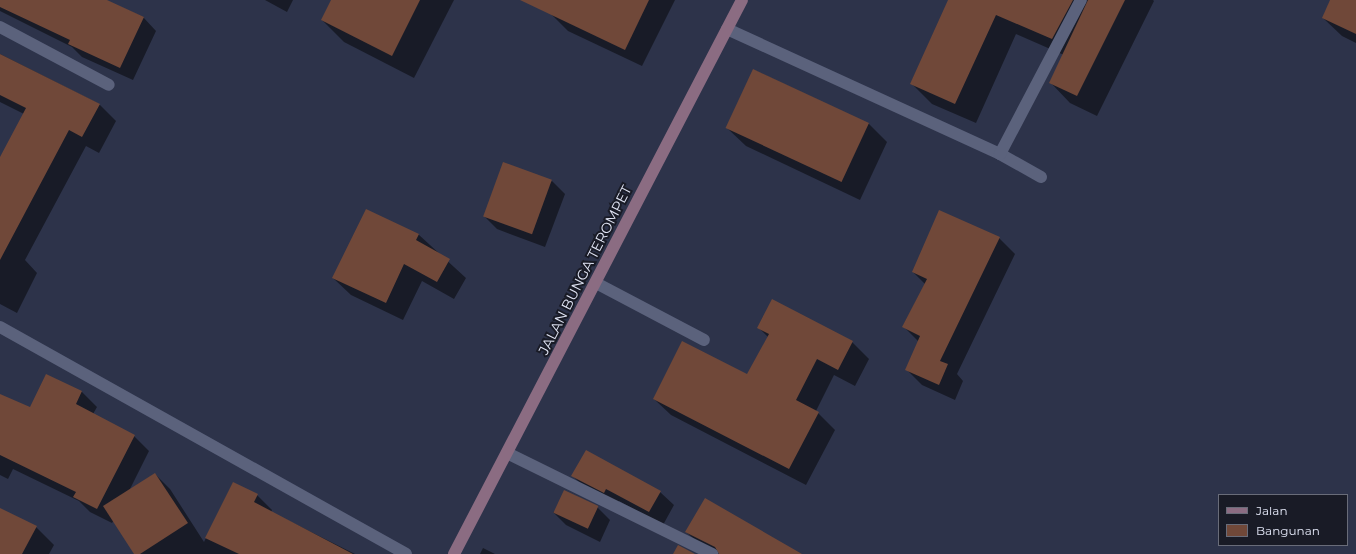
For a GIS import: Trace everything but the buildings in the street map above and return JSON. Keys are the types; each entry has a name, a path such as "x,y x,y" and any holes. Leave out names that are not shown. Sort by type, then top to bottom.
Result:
{"street":[{"name":"JALAN BUNGA TEROMPET","path":"454,554 742,0"},
{"path":"1000,154 1081,0"},
{"path":"0,27 109,85"},
{"path":"727,29 1000,154 1041,176"},
{"path":"596,283 704,340"},
{"path":"0,327 406,554"},
{"path":"507,453 712,554"}]}
